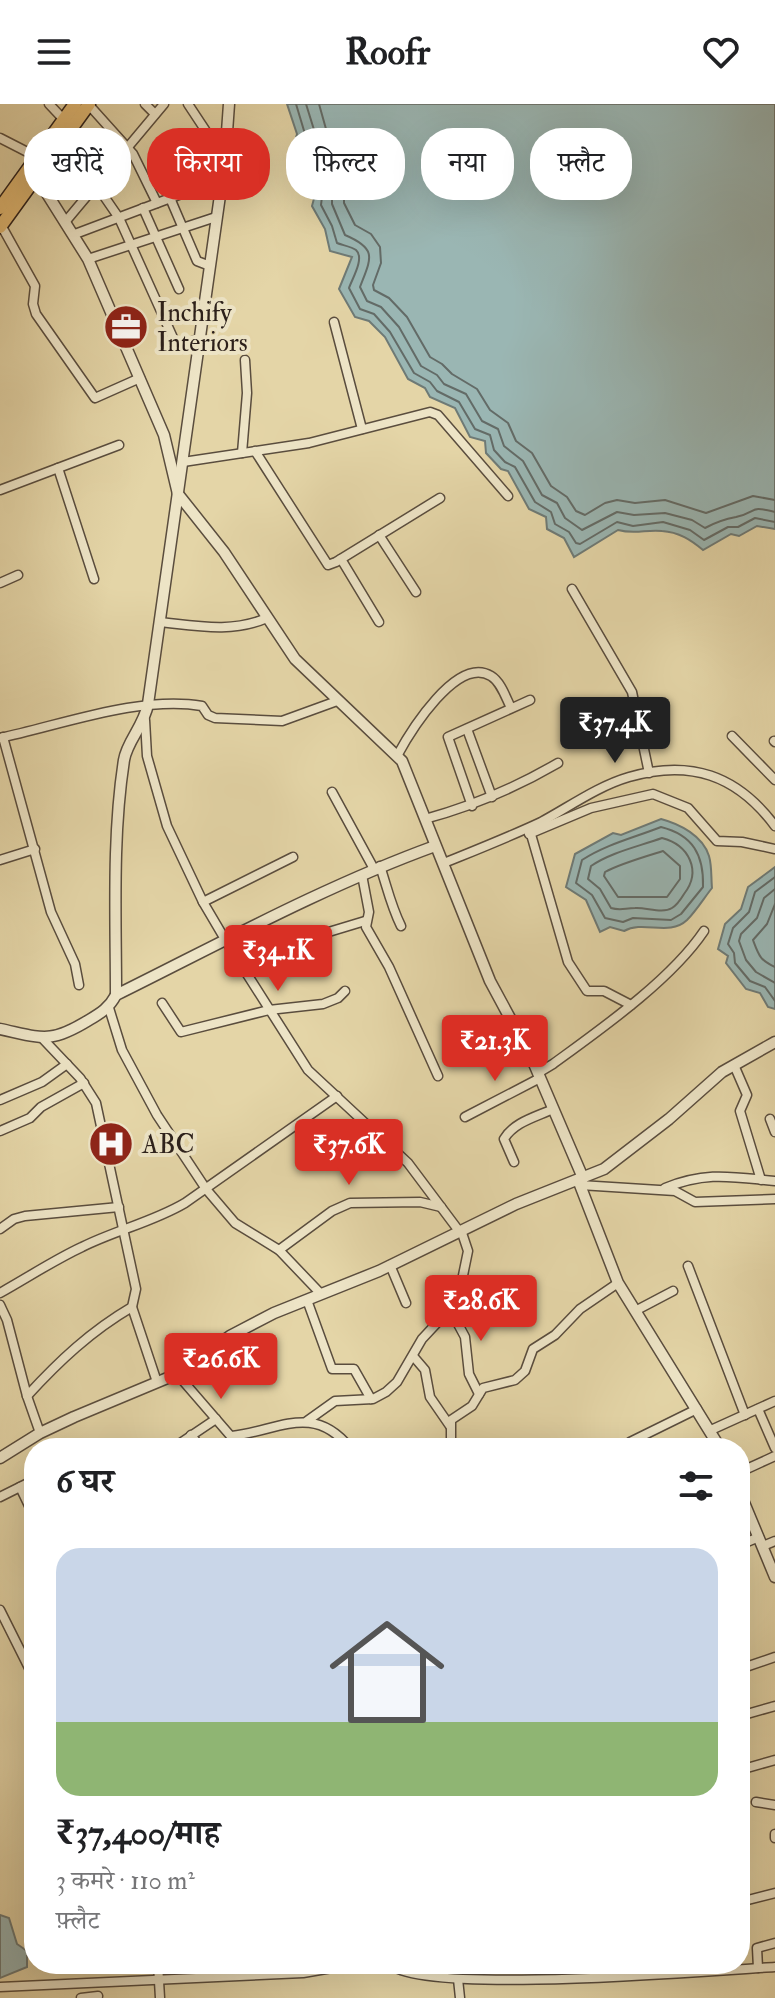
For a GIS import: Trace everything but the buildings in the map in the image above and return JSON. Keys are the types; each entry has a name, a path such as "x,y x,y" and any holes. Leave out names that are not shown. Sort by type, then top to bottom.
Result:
{"main road":[{"path":"65,128 75,104"},
{"path":"66,128 89,104"},
{"path":"0,208 24,182"},
{"path":"0,225 24,188"}],"street":[{"path":"49,104 64,128"},
{"path":"89,104 111,128"},
{"path":"145,104 155,114"},
{"path":"131,143 164,104"},
{"path":"188,104 204,128"},
{"path":"227,128 229,104"},
{"path":"0,138 24,156"},
{"path":"131,152 157,203"},
{"path":"55,200 88,259 164,435 178,494 224,552 295,659 402,761 490,981 553,1109 618,1283 715,1438"},
{"path":"66,221 83,200"},
{"path":"108,200 119,218 174,340 182,344 200,339"},
{"path":"75,234 165,200"},
{"path":"171,200 197,261 210,266"},
{"path":"177,1374 232,1436 307,1421 338,1400 371,1399 397,1382 422,1339 450,1309 460,1290 468,1244 408,1163 308,1070 203,902 167,826 147,756 145,720 218,200"},
{"path":"143,208 179,289"},
{"path":"88,259 216,217"},
{"path":"0,225 35,286 33,304 36,314 95,398 140,378"},
{"path":"334,322 362,429"},
{"path":"242,453 247,393 245,360"},
{"path":"183,462 309,443 435,412 508,496"},
{"path":"0,490 119,445"},
{"path":"255,451 328,565 440,498"},
{"path":"58,468 94,579"},
{"path":"379,535 416,592"},
{"path":"341,559 379,622"},
{"path":"0,583 18,575"},
{"path":"572,589 632,692 649,773"},
{"path":"160,622 225,629 267,618"},
{"path":"397,756 424,712 467,675 477,671 489,674 497,681 511,708"},
{"path":"472,806 447,739 530,700"},
{"path":"79,985 75,964 51,912 2,737 148,704 188,703 202,706 208,715 215,718 282,721 337,701"},
{"path":"0,1029 42,1038 66,1034 109,1008 116,995 118,825 124,756 145,720"},
{"path":"467,729 492,797"},
{"path":"732,736 775,780"},
{"path":"425,819 472,806 558,763"},
{"path":"530,830 628,777 703,771 724,779 749,798 775,826"},
{"path":"332,792 377,868 401,926"},
{"path":"444,863 591,808 653,794 688,808 717,841 742,842 775,849"},
{"path":"530,830 551,911 575,974 587,991 604,991 631,1005"},
{"path":"116,995 304,901 435,846"},
{"path":"0,860 35,849"},
{"path":"203,902 293,857"},
{"path":"362,875 369,912 365,921 438,1076"},
{"path":"280,954 322,934 365,921"},
{"path":"465,1117 539,1076 631,1005 694,946 704,931"},
{"path":"162,1003 181,1032 269,1010 323,1004 338,998 345,991"},
{"path":"109,1008 122,1050 157,1115 206,1189 235,1223 279,1250 321,1294"},
{"path":"42,1038 84,1083 96,1103 136,1289 132,1307 157,1382"},
{"path":"582,1182 623,1156 734,1065 775,1042"},
{"path":"0,1100 42,1082 67,1064"},
{"path":"734,1065 747,1095 740,1111 761,1180"},
{"path":"0,1131 30,1118 41,1107 84,1083"},
{"path":"0,1293 80,1248 123,1229 164,1216 337,1096"},
{"path":"514,1162 504,1139 508,1132 514,1126 553,1109"},
{"path":"770,1119 775,1132"},
{"path":"660,1189 687,1179 712,1176 741,1175 775,1181"},
{"path":"32,1438 177,1374 251,1324 390,1265 555,1187 582,1182 660,1189 675,1191 695,1202 775,1199"},
{"path":"279,1250 332,1211 350,1203 420,1202 441,1207"},
{"path":"0,1229 14,1219 25,1216 119,1207"},
{"path":"390,1265 406,1303"},
{"path":"688,1266 745,1415"},
{"path":"451,1438 451,1420 472,1406 483,1388 515,1380 525,1371 533,1349 555,1335 580,1309 618,1283"},
{"path":"635,1311 673,1291"},
{"path":"307,1300 332,1369 354,1369 371,1399"},
{"path":"0,1305 10,1328 40,1433"},
{"path":"27,1396 56,1364 86,1338 132,1307"},
{"path":"450,1309 465,1337 469,1374 479,1394"},
{"path":"413,1356 425,1370 430,1397 450,1426"},
{"path":"711,1430 775,1401"},
{"path":"638,1438 697,1409"},
{"path":"758,1409 775,1448"},
{"path":"187,1438 216,1419"},
{"path":"307,1421 341,1438"},
{"path":"0,1458 24,1443"},
{"path":"750,1467 775,1456"},
{"path":"0,1497 24,1485"},
{"path":"20,1487 24,1495"},
{"path":"750,1516 775,1577"},
{"path":"750,1544 775,1541"},
{"path":"0,1610 24,1658"},
{"path":"750,1666 775,1657"},
{"path":"750,1713 775,1706"},
{"path":"750,1767 775,1760"},
{"path":"756,1802 775,1805"},
{"path":"750,1899 775,1893"},
{"path":"758,1968 757,1948 775,1943"},
{"path":"750,1968 775,1967"},
{"path":"160,1974 160,1998"},
{"path":"0,1987 285,1974"},
{"path":"426,1974 458,1979 566,1980 622,1974"},
{"path":"458,1979 460,1998"},
{"path":"81,1998 98,1996"}],"water":[{"path":"287,104 775,104 775,529 757,526 739,536 731,534 703,550 674,533 618,530 574,557 564,538 547,529 546,517 529,509 508,471 501,469 486,453 485,441 470,437 455,408 430,397 425,388 408,379 385,337 369,321 355,317 339,289 352,257 330,251 325,229 312,206 314,200 405,200 405,128 295,128"},
{"path":"661,819 676,824 702,842 710,860 712,888 680,925 624,931 610,927 600,932 586,900 566,887 575,854 613,833 621,835"},
{"path":"775,867 775,1009 768,1007 760,993 746,989 726,963 728,956 718,949 725,924 741,909 748,887"},
{"path":"0,1915 9,1918 17,1944 24,1949 24,1968 0,1978"}],"place":[{"name":"Inchify Interiors","path":"126,327"},
{"name":"ABC","path":"111,1144"}]}
